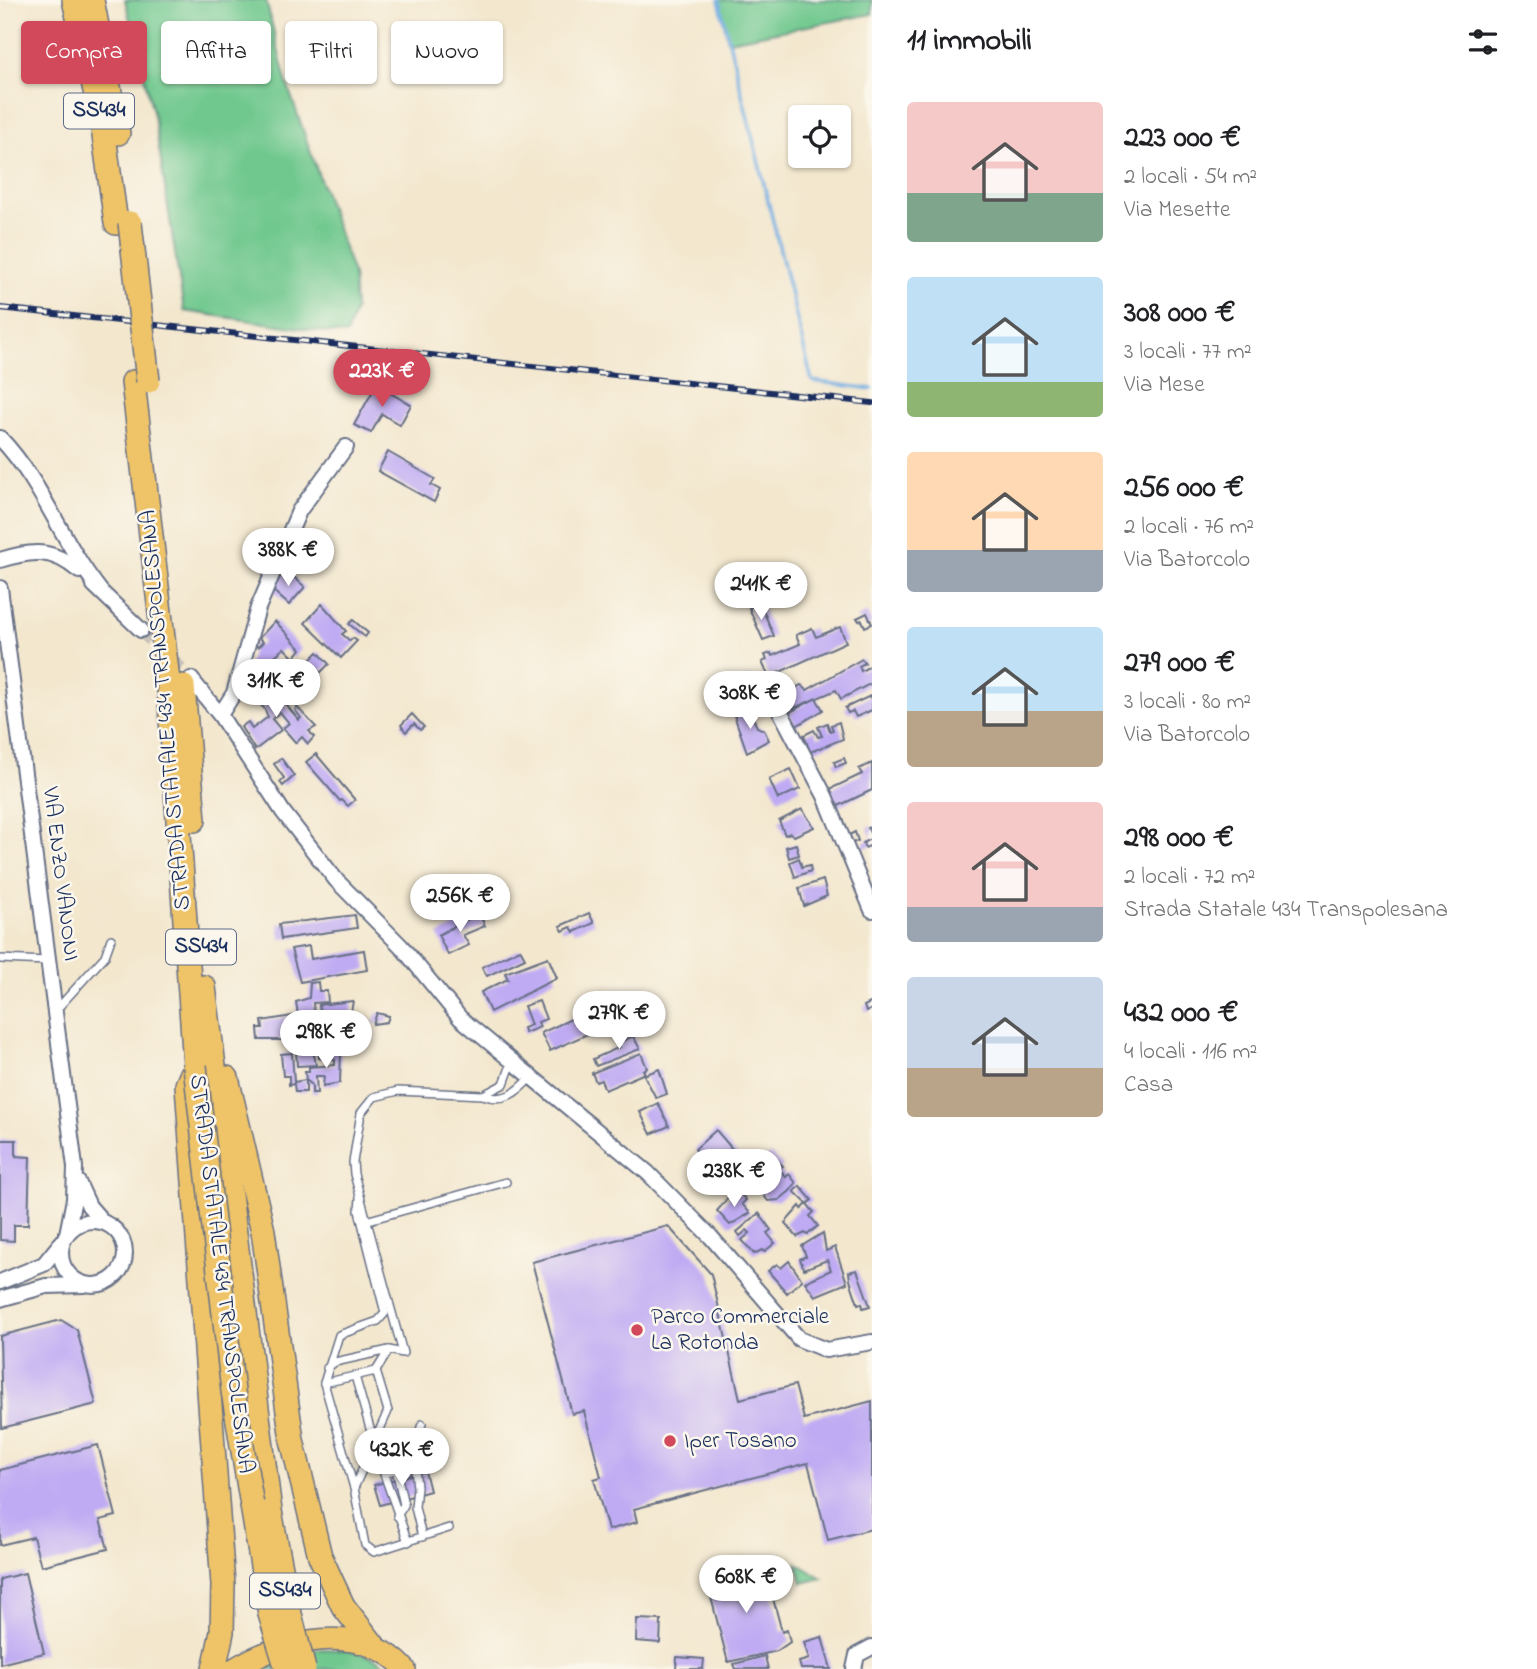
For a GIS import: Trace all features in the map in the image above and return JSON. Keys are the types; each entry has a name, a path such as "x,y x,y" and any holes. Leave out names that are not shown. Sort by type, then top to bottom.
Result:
{"highway":[{"name":"STRADA STATALE 434 TRANSPOLESANA","path":"74,0 123,223"},
{"name":"STRADA STATALE 434 TRANSPOLESANA","path":"92,0 116,113 123,223 169,689 195,1066 233,1391 270,1614 287,1669"},
{"name":"STRADA STATALE 434 TRANSPOLESANA","path":"140,382 188,731 203,972 270,1511 290,1614 304,1669"},
{"path":"203,972 263,1231 292,1440 317,1543 343,1606 375,1647"},
{"path":"195,1066 187,1085 223,1585 222,1632 214,1669"}],"main road":[{"path":"234,1669 264,1653 314,1640 347,1641 375,1647 405,1669"}],"street":[{"path":"0,438 26,467 74,555 99,589"},
{"path":"220,715 234,693 258,608 299,511 346,447"},
{"path":"0,560 31,551 52,554 77,569 141,629"},
{"name":"VIA ENZO VANONI","path":"0,588 75,1167 74,1199 60,1252 65,1270 79,1282 88,1285"},
{"path":"191,679 220,715 283,812 336,880 401,946 460,1017 648,1173 711,1237 799,1339 813,1347 833,1350 872,1342"},
{"path":"769,690 825,796 872,910"},
{"name":"VIA ENZO VANONI","path":"0,1299 46,1286 108,1282 117,1275 125,1255 120,1235 103,1222 89,1206 75,1167"},
{"path":"0,1282 44,1264 64,1238 82,1222 103,1222"},
{"path":"854,1669 857,1655 872,1647"}],"lane":[{"path":"55,1012 105,956 111,939"},
{"path":"0,959 48,961"},
{"path":"483,1095 504,1084 512,1062"},
{"path":"327,1368 335,1362 389,1350 403,1353 353,1162 361,1113 374,1097 398,1091 504,1098 514,1093 531,1077"},
{"path":"369,1220 506,1182"},
{"path":"361,1194 359,1211 385,1314 378,1321 339,1335 324,1383 354,1488 365,1545 374,1552 449,1528"},
{"path":"324,1383 376,1371 389,1350"},
{"path":"354,1488 373,1439 388,1410 376,1371"},
{"path":"355,1376 373,1439"},
{"path":"422,1424 413,1451 417,1487 416,1511 422,1537"},
{"path":"408,1542 384,1474 396,1469 413,1451"},
{"path":"396,1469 404,1505 397,1516"},
{"path":"404,1505 416,1511"}],"green space":[{"path":"125,0 266,0 285,77 285,84 353,274 355,310 346,335 184,311 154,116 146,84 147,21 130,21"},
{"path":"719,0 872,0 872,14 728,41"},
{"path":"797,1563 822,1578 802,1583"},
{"path":"317,1649 365,1655 391,1669 255,1669 267,1662"}],"building":[{"path":"376,385 411,405 400,425 382,414 371,433 354,425"},
{"path":"388,452 435,479 431,485 440,490 434,502 378,471"},
{"path":"286,570 305,587 289,605 270,588"},
{"path":"760,603 774,636 763,640 749,608"},
{"path":"322,604 346,631 342,634 350,641 353,638 357,641 341,658 305,623"},
{"path":"867,613 872,624 865,627 862,620 857,618"},
{"path":"353,620 368,633 365,637 349,624"},
{"path":"275,621 301,649 294,658 284,648 255,674 248,667 254,643 258,647 263,642 259,638"},
{"path":"840,627 846,642 769,677 762,662 767,660 765,655 771,653 772,656 800,644 796,635 812,628 816,637"},
{"path":"318,652 329,664 320,673 308,662"},
{"path":"862,659 865,663 859,666 861,671 872,665 872,683 841,699 836,690 787,711 780,697 801,685 807,690"},
{"path":"749,676 757,693 728,707 720,689"},
{"path":"250,683 259,692 268,684 299,720 301,718 295,710 297,707 316,727 309,731 314,737 308,744 302,737 296,743 283,728 289,723 280,712 272,719 281,730 255,750 241,727 248,722 252,729 268,717 264,708 243,690"},
{"path":"872,695 872,710 856,717 853,711 848,713 845,708"},
{"path":"816,698 823,710 796,726 789,713"},
{"path":"749,709 757,727 764,730 769,740 747,752 734,715"},
{"path":"412,714 424,727 420,730 414,724 406,732 401,725"},
{"path":"839,722 843,739 810,752 804,735 814,730 818,737 822,736 818,727 827,723 830,731 833,730 831,725"},
{"path":"316,754 355,800 348,806 340,801 306,762"},
{"path":"281,758 294,776 283,786 280,782 284,778 274,764"},
{"path":"844,758 846,763 836,767 834,762"},
{"path":"872,763 872,790 834,808 828,790 862,774 859,769"},
{"path":"791,769 800,789 778,799 769,779"},
{"path":"802,809 814,827 794,836 790,833 785,835 779,821"},
{"path":"855,832 858,841 850,844 847,836"},
{"path":"872,838 872,845 865,848 863,843"},
{"path":"796,844 799,855 789,858 786,847"},
{"path":"799,858 802,867 810,865 811,871 795,877 790,862"},
{"path":"823,880 827,896 804,906 799,888"},
{"path":"479,913 485,926 463,935 469,945 448,955 438,935"},
{"path":"589,913 594,923 574,932 571,927 563,931 560,926"},
{"path":"355,915 357,928 281,939 279,924"},
{"path":"309,946 311,959 364,950 367,970 300,982 291,949"},
{"path":"520,949 525,958 487,976 482,967"},
{"path":"548,957 557,978 490,1012 481,992 508,979 505,973"},
{"path":"318,982 319,991 327,991 328,1002 313,1003 314,1013 320,1013 319,1005 353,1001 348,1029 285,1037 286,1040 259,1040 258,1028 263,1028 262,1021 298,1015 296,1002 309,998 310,983"},
{"path":"612,1000 615,1008 620,1006 625,1017 550,1051 541,1033"},
{"path":"539,1001 546,1019 538,1022 540,1027 525,1033 523,1028 531,1025 524,1006"},
{"path":"872,1002 872,1009 866,1012 864,1006"},
{"path":"377,1013 389,1016 387,1022 373,1024"},
{"path":"633,1036 640,1049 596,1066 593,1059 620,1047 618,1043"},
{"path":"319,1048 341,1052 340,1083 323,1086 324,1076 316,1076 317,1093 312,1093 312,1085 306,1080 305,1072 309,1072 309,1067 335,1065 335,1060 319,1058"},
{"path":"313,1050 316,1065 297,1066 296,1051"},
{"path":"292,1053 294,1082 306,1080 306,1092 295,1092 294,1084 289,1085 289,1076 283,1076 281,1054"},
{"path":"641,1053 647,1068 643,1070 645,1073 605,1090 601,1080 596,1082 592,1073"},
{"path":"659,1069 667,1094 656,1098 644,1075"},
{"path":"658,1103 669,1126 651,1134 640,1112"},
{"path":"716,1130 739,1157 722,1172 711,1159 707,1163 695,1149"},
{"path":"0,1140 16,1140 16,1156 30,1157 28,1225 14,1225 14,1241 0,1240"},
{"path":"771,1154 783,1166 779,1169 786,1177 789,1174 796,1183 790,1191 779,1200 768,1201 752,1179 736,1192 731,1187"},
{"path":"800,1186 812,1200 807,1204 794,1191"},
{"path":"739,1192 746,1200 742,1204 750,1213 730,1225 717,1211 732,1193 735,1196"},
{"path":"807,1204 814,1212 810,1216 818,1226 807,1235 805,1233 797,1237 785,1223 800,1206 802,1209"},
{"path":"759,1213 771,1230 767,1233 775,1243 764,1252 762,1250 754,1254 742,1240 750,1233 747,1230 740,1236 737,1232"},
{"name":"Parco Commerciale La Rotonda","path":"668,1226 711,1274 740,1399 795,1385 804,1419 872,1401 872,1529 828,1540 808,1463 634,1509 637,1522 608,1530 594,1479 601,1477 584,1411 572,1414 532,1262"},
{"path":"823,1233 826,1251 835,1247 847,1283 815,1296 805,1282 831,1270 827,1260 804,1269 800,1259 806,1256 802,1246"},
{"path":"789,1261 802,1280 787,1293 768,1271 777,1264 781,1268"},
{"path":"857,1270 870,1306 863,1308 862,1303 858,1304 850,1280 849,1272"},
{"path":"61,1320 77,1330 96,1404 2,1428 0,1336"},
{"path":"98,1445 116,1516 100,1520 108,1549 41,1566 33,1537 0,1545 0,1470"},
{"path":"425,1471 430,1491 380,1505 374,1485"},
{"path":"753,1563 761,1593 771,1591 782,1632 787,1630 790,1642 777,1651 728,1662 708,1586 716,1584 714,1574"},
{"path":"25,1573 44,1653 0,1664 0,1579"},
{"path":"637,1619 661,1620 660,1643 636,1641"},
{"path":"822,1637 831,1669 801,1669 799,1662 809,1659 804,1642"},
{"path":"765,1656 768,1669 736,1669 734,1664"},
{"path":"677,1657 704,1659 703,1669 676,1669"}],"waterway":[{"path":"719,0 812,381 872,389"}],"tunnel":[{"path":"141,630 191,679"}],"railway":[{"path":"0,308 872,403"}],"place":[{"name":"Parco Commerciale La Rotonda","path":"637,1330"},
{"name":"Iper Tosano","path":"670,1441"}]}
